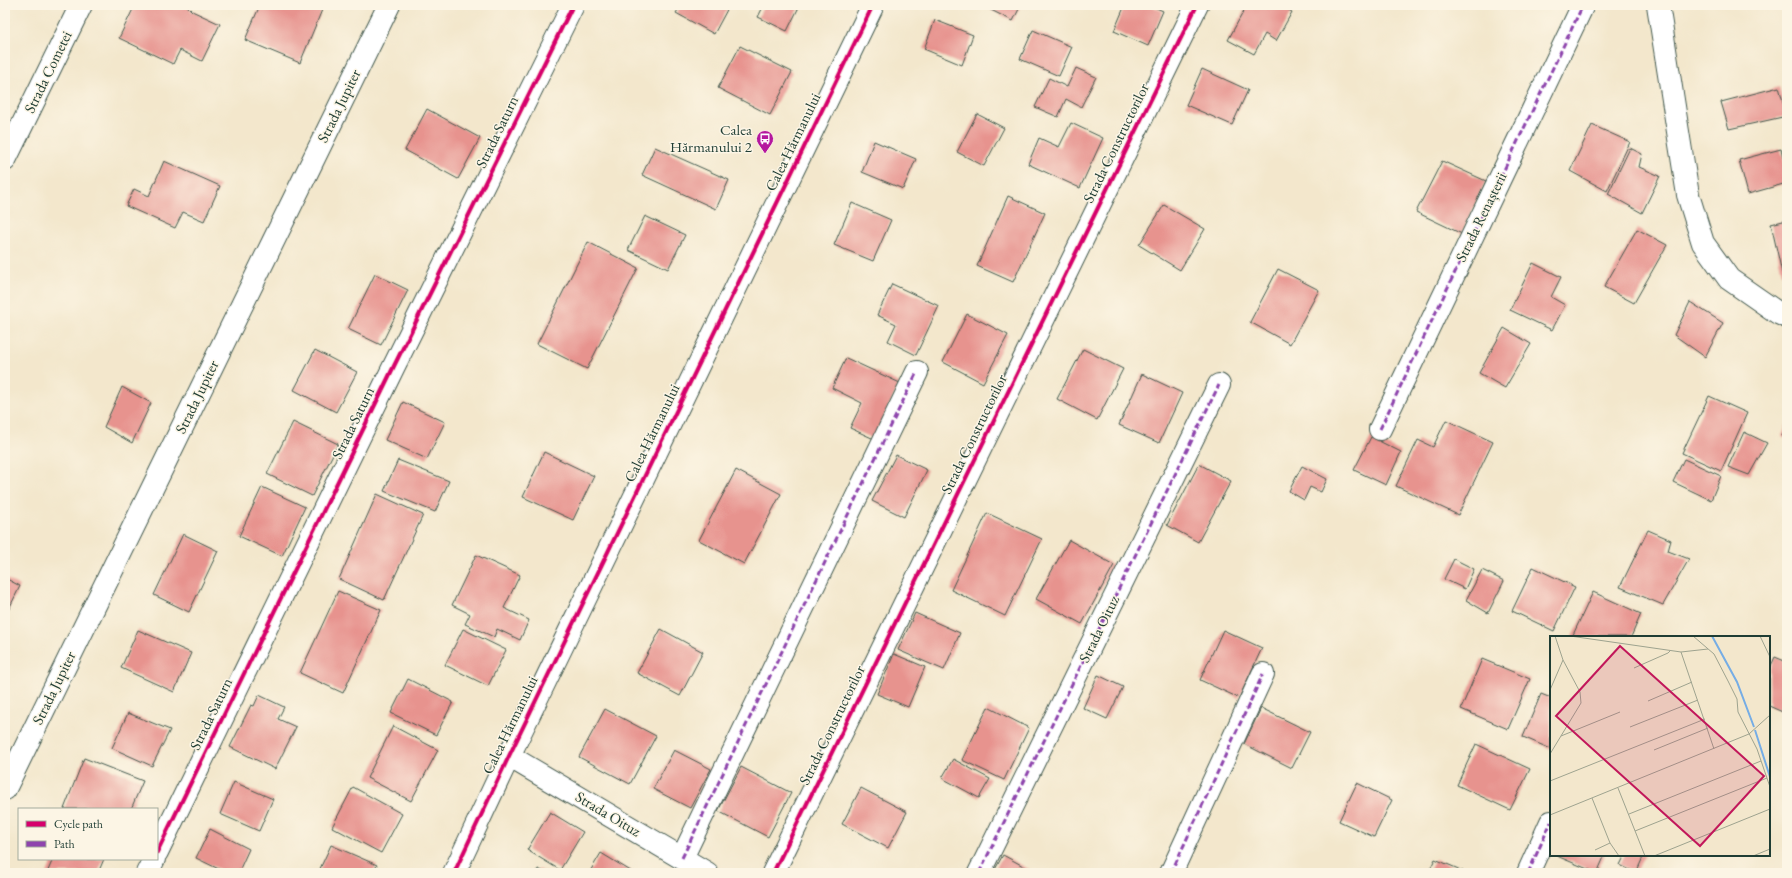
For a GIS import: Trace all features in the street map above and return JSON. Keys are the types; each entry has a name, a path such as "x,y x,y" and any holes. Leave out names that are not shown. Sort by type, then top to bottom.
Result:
{"street":[{"name":"Strada Cometei","path":"5,160 81,5"},
{"name":"Strada Jupiter","path":"5,789 389,5"},
{"name":"Strada Saturn","path":"158,850 573,5"},
{"name":"Calea Hărmanului","path":"454,873 509,756 873,5"},
{"name":"Strada Constructorilor","path":"773,873 1197,5"},
{"name":"Strada Renașterii","path":"1380,429 1583,5"},
{"path":"1658,5 1688,195 1703,243 1729,279 1778,313 1787,317"},
{"path":"682,858 917,372"},
{"name":"Strada Oituz","path":"979,873 1219,385"},
{"path":"1171,873 1263,674"},
{"name":"Strada Oituz","path":"509,756 707,873"},
{"path":"1528,873 1550,824"},
{"path":"147,873 154,860"}],"building":[{"path":"135,5 186,5 192,11 220,24 202,61 180,50 173,64 119,38"},
{"path":"260,5 324,5 300,63 245,40"},
{"path":"681,5 729,6 714,34 676,13"},
{"path":"764,5 800,5 787,31 758,17"},
{"path":"981,5 1021,5 1013,21"},
{"path":"1125,5 1150,5 1163,11 1148,46 1114,31"},
{"path":"1247,5 1280,5 1292,12 1276,41 1265,34 1254,54 1228,40"},
{"path":"935,20 973,35 962,65 924,49"},
{"path":"1033,30 1072,47 1059,76 1020,59"},
{"path":"740,46 792,72 770,115 718,88"},
{"path":"1076,68 1096,77 1081,107 1066,99 1058,117 1035,107 1049,78 1067,87"},
{"path":"1202,69 1248,90 1232,125 1186,105"},
{"path":"1779,87 1787,116 1729,129 1721,102"},
{"path":"427,109 480,138 458,179 405,150"},
{"path":"977,114 1004,128 984,166 957,152"},
{"path":"1071,123 1103,138 1080,188 1028,164 1039,138 1059,147"},
{"path":"1592,125 1630,142 1607,191 1570,171"},
{"path":"874,141 916,159 903,189 862,172"},
{"path":"655,147 729,180 716,209 642,175"},
{"path":"1630,148 1642,154 1639,167 1660,176 1642,213 1608,194"},
{"path":"1781,149 1787,173 1787,183 1748,194 1739,160"},
{"path":"164,161 220,186 204,221 183,212 175,228 126,206 134,189 149,196"},
{"path":"1442,161 1486,181 1462,234 1416,212"},
{"path":"1008,196 1045,213 1013,282 977,266"},
{"path":"852,203 891,220 873,261 834,245"},
{"path":"1164,205 1205,229 1180,270 1139,245"},
{"path":"645,216 685,235 668,269 628,250"},
{"path":"1787,220 1787,272 1782,273 1771,224"},
{"path":"1637,229 1667,245 1634,303 1604,287"},
{"path":"588,242 638,268 587,369 537,344"},
{"path":"1533,263 1561,277 1551,297 1565,305 1552,330 1510,310"},
{"path":"1278,269 1319,290 1290,344 1250,322"},
{"path":"375,274 408,290 381,345 348,329"},
{"path":"892,284 939,306 916,355 888,341 896,324 877,315"},
{"path":"1690,302 1723,323 1705,357 1674,335"},
{"path":"967,314 1008,335 983,383 943,362"},
{"path":"1504,328 1531,344 1505,388 1479,373"},
{"path":"1083,349 1123,369 1097,420 1057,399"},
{"path":"315,350 357,372 336,412 294,390"},
{"path":"846,358 900,383 874,439 850,428 862,403 832,388"},
{"path":"1142,374 1182,393 1159,443 1119,425"},
{"path":"122,387 151,403 132,443 104,427"},
{"path":"1709,396 1747,413 1721,471 1682,453"},
{"path":"403,402 445,422 427,459 385,440"},
{"path":"1446,420 1493,442 1458,515 1396,486 1418,440 1433,447"},
{"path":"293,422 338,444 312,496 267,474"},
{"path":"1787,424 1787,438 1782,436"},
{"path":"1744,432 1767,443 1749,475 1728,467"},
{"path":"1371,437 1401,452 1386,485 1354,470"},
{"path":"544,452 594,476 573,520 523,497"},
{"path":"896,455 927,470 904,517 872,501"},
{"path":"1684,459 1721,476 1711,500 1673,482"},
{"path":"398,460 449,481 435,512 384,491"},
{"path":"1199,464 1231,481 1198,542 1167,525"},
{"path":"1302,466 1327,479 1321,492 1310,487 1304,500 1289,491"},
{"path":"736,470 781,494 744,564 699,540"},
{"path":"262,487 305,507 282,556 239,536"},
{"path":"377,494 423,515 384,600 339,579"},
{"path":"987,513 1042,539 1005,616 951,590"},
{"path":"1648,530 1671,540 1668,551 1689,559 1663,605 1620,587"},
{"path":"183,534 218,551 189,612 154,595"},
{"path":"1069,540 1114,565 1082,624 1036,599"},
{"path":"476,555 520,575 504,608 529,620 520,640 497,629 494,637 465,624 470,614 452,605"},
{"path":"1454,559 1474,569 1465,589 1444,579"},
{"path":"1533,567 1575,587 1554,631 1512,611"},
{"path":"1482,570 1504,581 1488,613 1466,600"},
{"path":"5,578 20,586 5,617"},
{"path":"338,591 381,610 343,693 300,673"},
{"path":"1593,592 1641,614 1631,636 1572,636"},
{"path":"915,613 960,633 944,670 898,650"},
{"path":"463,629 506,650 488,686 445,665"},
{"path":"661,629 703,652 680,696 637,673"},
{"path":"138,630 191,653 174,692 121,668"},
{"path":"1223,630 1262,648 1239,698 1200,680"},
{"path":"894,654 925,667 908,707 877,694"},
{"path":"1775,657 1787,662 1787,714 1770,706 1770,668"},
{"path":"1482,659 1530,679 1508,729 1461,709"},
{"path":"1098,675 1123,687 1107,719 1083,708"},
{"path":"408,679 453,702 436,735 391,713"},
{"path":"1541,694 1550,698 1550,749 1523,737"},
{"path":"259,695 284,707 278,719 296,727 275,769 230,747 251,705 254,706"},
{"path":"988,707 1029,728 1004,780 962,760"},
{"path":"1261,708 1310,732 1292,768 1244,744"},
{"path":"605,709 656,736 630,784 579,757"},
{"path":"128,713 170,730 152,766 112,748"},
{"path":"393,726 438,750 411,801 367,778"},
{"path":"1476,744 1530,769 1510,810 1457,785"},
{"path":"674,750 711,769 690,808 653,789"},
{"path":"84,758 143,781 131,808 64,808"},
{"path":"953,759 990,779 979,798 942,778"},
{"path":"741,767 791,793 768,837 718,811"},
{"path":"234,782 273,799 259,831 220,814"},
{"path":"1357,783 1392,800 1374,837 1339,821"},
{"path":"353,787 402,814 381,853 332,827"},
{"path":"861,788 907,812 888,848 842,824"},
{"path":"550,812 583,832 560,870 527,850"},
{"path":"210,829 249,849 238,873 227,873 196,858"},
{"path":"331,845 377,865 373,873 318,873"},
{"path":"601,853 634,873 589,873"},
{"path":"1003,855 1036,873 993,873"},
{"path":"1557,856 1605,856 1597,873"},
{"path":"1624,856 1644,856 1636,873 1620,865"},
{"path":"1435,859 1468,873 1428,873"},
{"path":"53,860 104,860 98,873 47,873"},
{"path":"538,869 547,873 536,873"}],"marked path":[{"path":"1380,429 1583,5"},
{"path":"682,858 917,372"},
{"path":"979,873 1219,385"},
{"path":"1171,873 1263,674"},
{"path":"1528,873 1550,824"}],"cycle path":[{"path":"158,850 394,366 573,5"},
{"path":"454,873 509,756 873,5"},
{"path":"773,873 1197,5"}],"place":[{"name":"Calea Hărmanului 2","path":"765,154"}]}
